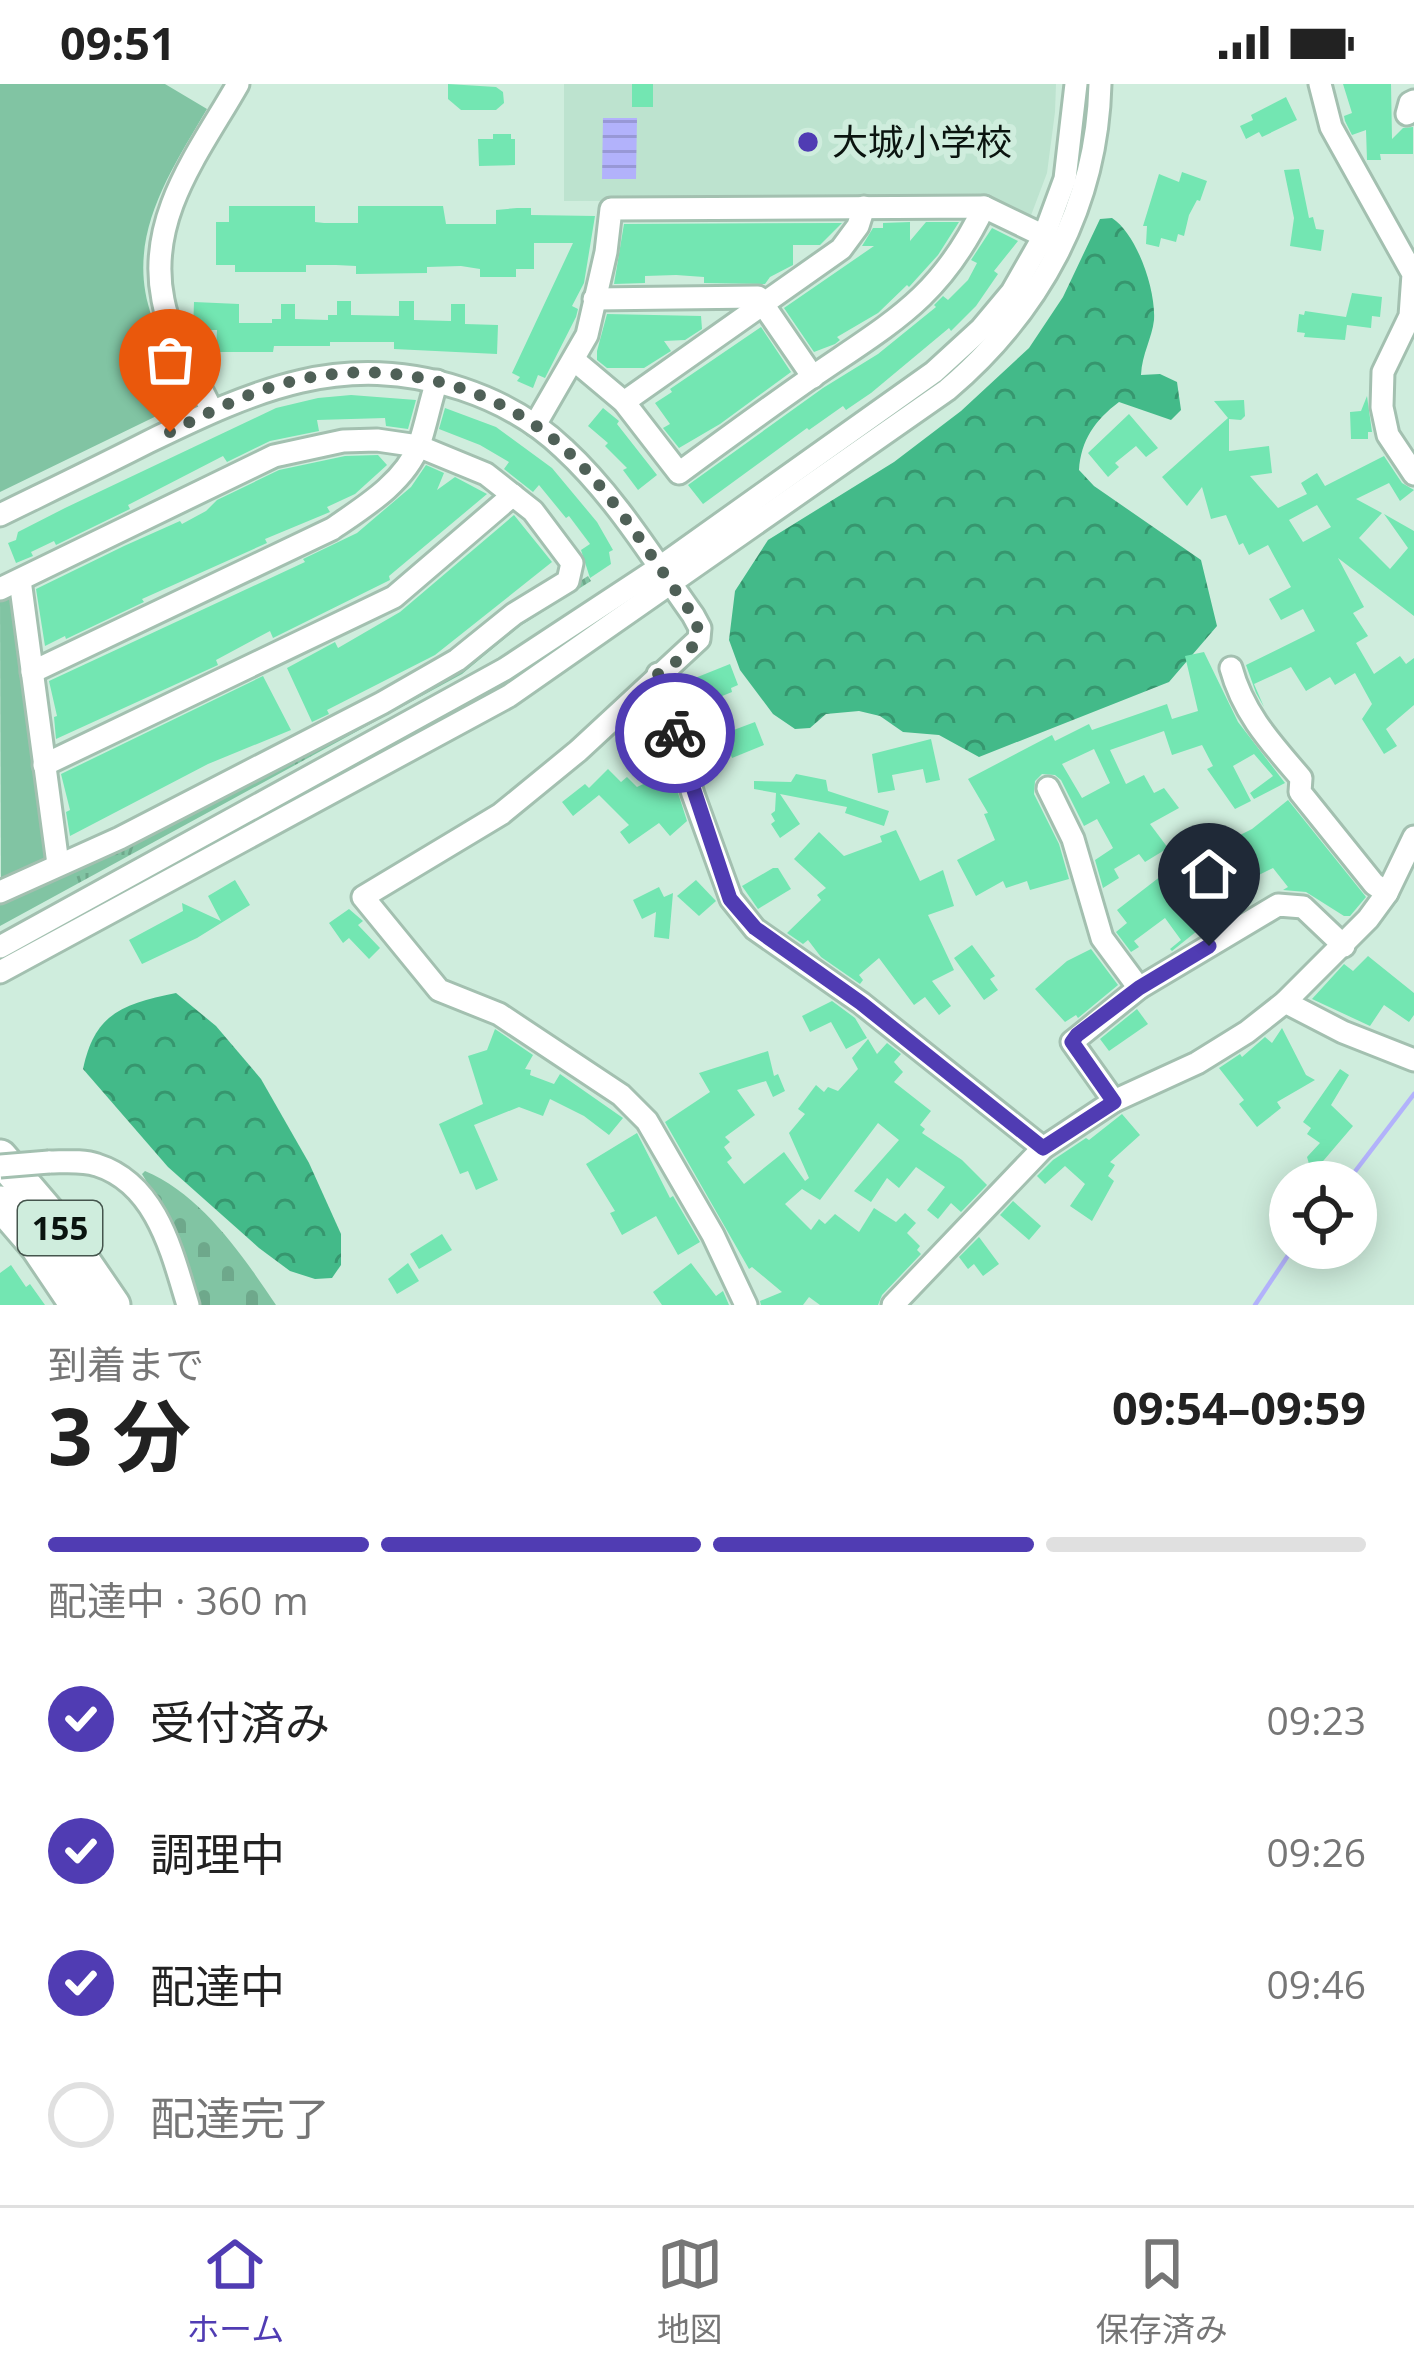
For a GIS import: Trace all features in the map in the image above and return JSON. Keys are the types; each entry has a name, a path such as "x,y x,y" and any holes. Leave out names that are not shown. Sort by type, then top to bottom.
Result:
{"highway":[{"name":"155","path":"0,1161 59,1226 113,1305"},
{"name":"155","path":"0,1203 38,1247 76,1305"}],"street":[{"path":"212,411 163,302 159,247 169,207 238,84"},
{"path":"0,972 509,696 960,350 1012,292 1044,236 1065,179 1076,84"},
{"path":"0,947 666,576 947,389 998,343 1032,299 1066,238 1091,160 1100,84"},
{"path":"1320,84 1331,127 1413,274 1409,316 1383,371 1382,407 1388,434 1414,474"},
{"path":"624,402 841,249 858,226 864,207"},
{"path":"535,425 586,335 611,209 984,207 1044,236"},
{"path":"574,360 624,402 679,473 899,319 964,249 984,207"},
{"path":"594,299 758,297 813,376"},
{"path":"704,300 724,330"},
{"path":"0,515 257,392 306,378 353,372 436,381 490,398 535,425 596,481 700,628 699,639 578,751 501,814 362,897 439,990 500,1014 621,1095 647,1121 746,1305"},
{"path":"32,672 332,529 396,480 418,446 436,381"},
{"path":"0,892 120,838 457,660 514,614 568,581 572,563 533,511 486,474 418,446 343,441 274,456 10,585 32,672 58,864"},
{"path":"44,765 394,597 513,495"},
{"path":"1231,668 1238,695 1253,721 1301,778 1300,792 1373,884 1387,892"},
{"path":"658,674 730,899 755,928 861,1003 1043,1148"},
{"path":"1048,788 1073,839 1102,938 1139,988"},
{"path":"893,1305 1043,1148 1114,1102 1197,1063 1286,1002 1344,946 1387,892 1414,837"},
{"path":"1114,1102 1072,1042 1139,988 1278,905 1303,907 1344,946"},
{"path":"1286,1002 1343,1032 1414,1060"},
{"path":"0,1161 95,1164 120,1176 140,1193 165,1232 188,1305"}],"shaded area":[{"name":"大城小学校","path":"564,84 1056,84 1047,173 1030,218 986,200 564,201"}],"green space":[{"path":"0,84 165,84 207,109 155,208 143,261 152,317 183,386 175,407 0,492"},
{"path":"1112,218 1137,249 1152,294 1154,320 1141,375 1160,374 1177,382 1181,410 1171,420 1119,402 1091,432 1079,470 1094,486 1201,560 1217,626 1169,682 979,757 939,735 903,732 880,716 859,711 826,714 810,728 795,729 773,714 740,670 729,640 735,591 768,540 894,462 961,411 1029,348 1063,297 1100,219"},
{"path":"588,576 591,581 520,626 462,674 0,926 0,899 518,620"},
{"path":"8,593 15,598 49,855 45,862 1,882 0,597"},
{"path":"176,993 216,1026 261,1079 309,1163 341,1234 341,1265 332,1278 315,1279 290,1271 259,1248 168,1167 83,1069 95,1035 115,1014"},
{"path":"145,1171 203,1211 276,1305 190,1305 153,1192 142,1174"}],"water":[{"path":"603,118 637,118 636,179 602,179"}],"building":[{"path":"448,84 496,87 503,92 504,103 496,110 461,110 448,99"},
{"path":"632,84 653,84 653,107 632,107"},
{"path":"1343,84 1391,84 1392,139 1403,128 1413,127 1413,154 1380,154 1381,160 1367,160 1366,130 1352,135 1345,121 1344,116 1352,113"},
{"path":"1286,97 1297,120 1262,137 1259,132 1246,139 1240,126"},
{"path":"493,134 511,134 515,139 515,165 479,166 478,139 493,139"},
{"path":"1299,169 1309,218 1313,217 1316,229 1324,230 1321,251 1290,246 1294,218 1284,170"},
{"path":"1182,172 1207,181 1184,236 1178,234 1176,242 1161,238 1159,247 1146,244 1147,226 1143,226 1159,174 1179,182"},
{"path":"229,206 315,206 315,222 324,223 358,223 358,206 443,206 446,224 496,224 496,210 517,208 531,208 531,215 595,216 584,283 572,306 578,309 576,317 545,378 538,375 533,388 517,381 520,377 512,373 573,243 534,243 534,269 516,269 516,277 480,277 480,269 461,266 427,267 427,273 356,274 356,266 336,265 306,265 306,272 235,272 235,265 216,265 216,222 229,222"},
{"path":"910,222 910,241 926,222 959,222 909,287 878,313 837,337 840,340 835,344 814,352 784,308 874,246 862,246 873,228"},
{"path":"842,223 820,245 793,245 793,265 765,284 704,283 704,277 676,275 614,284 624,224"},
{"path":"992,228 1018,241 994,271 998,274 976,306 951,331 949,328 871,393 807,428 703,504 688,485 878,354 943,296 948,300 968,280 977,263 971,260"},
{"path":"1352,293 1382,297 1380,317 1372,316 1371,328 1347,325 1345,340 1304,337 1305,333 1297,332 1299,314 1305,311 1346,317"},
{"path":"337,301 351,301 351,315 399,316 399,301 414,301 414,320 451,321 451,304 465,304 465,324 498,325 497,354 394,349 394,342 216,352 217,330 193,330 194,302 239,304 239,323 272,323 272,319 281,319 281,304 295,304 295,319 328,320 328,315 337,315"},
{"path":"607,314 701,316 702,329 685,340 664,341 671,351 644,368 607,368 597,360 597,351"},
{"path":"761,327 791,372 679,448 663,428 670,424 655,403"},
{"path":"351,395 416,400 408,429 386,426 385,418 317,420 319,431 270,441 227,462 223,456 128,505 130,509 56,545 54,541 16,563 8,543 16,540 18,532 65,508 276,408"},
{"path":"1367,396 1372,432 1368,439 1351,439 1350,412 1361,411"},
{"path":"1244,400 1245,416 1229,419 1229,451 1269,446 1272,473 1250,476 1278,508 1307,494 1301,483 1317,473 1325,486 1384,456 1402,483 1414,490 1400,501 1389,483 1356,499 1382,513 1359,538 1390,569 1408,548 1384,514 1414,531 1414,616 1338,558 1364,607 1353,613 1368,636 1356,643 1374,674 1400,656 1406,664 1414,658 1414,705 1386,729 1397,746 1384,754 1362,719 1372,704 1355,673 1335,685 1330,677 1306,691 1291,667 1254,684 1264,707 1256,693 1246,665 1315,631 1303,609 1281,620 1269,599 1291,587 1268,545 1249,555 1243,543 1239,545 1226,515 1211,519 1202,487 1187,506 1162,477 1228,418 1214,401","holes":["1317,505 1331,527 1303,542 1289,520"]},
{"path":"445,408 496,427 552,468 597,522 613,550 609,552 611,564 590,578 581,550 590,544 569,516 539,485 533,492 504,469 509,462 439,429"},
{"path":"603,408 619,421 657,475 638,490 623,470 627,468 605,446 608,443 588,426"},
{"path":"1129,414 1158,448 1146,457 1136,446 1115,463 1119,467 1108,477 1088,453"},
{"path":"378,455 387,465 355,494 327,507 330,512 45,646 36,589 182,524 217,500 279,470 345,456"},
{"path":"426,465 444,473 437,490 455,477 487,494 389,576 390,580 273,638 270,631 216,660 218,665 56,739 57,716 49,681 305,562 303,559 357,533 411,487"},
{"path":"514,515 552,562 435,655 312,722 287,668 335,642 338,648 400,612"},
{"path":"1204,652 1238,722 1285,783 1254,799 1250,793 1273,776 1254,754 1233,766 1251,801 1235,809 1207,769 1213,766 1202,745 1172,755 1164,731 1110,750 1126,784 1144,775 1154,793 1164,788 1179,808 1150,824 1168,848 1145,862 1139,854 1114,869 1119,878 1103,888 1095,860 1113,848 1097,819 1084,826 1061,780 1042,774 1035,781 1034,794 1059,844 1069,879 1030,890 1027,881 1006,888 1003,881 976,896 957,860 995,840 984,814 988,813 968,779 1052,735 1055,741 1089,724 1092,730 1167,704 1172,719 1198,711 1185,656","holes":["1094,749 1110,783 1082,798 1062,764"]},
{"path":"730,664 738,685 705,703 695,678"},
{"path":"263,676 291,730 208,764 70,836 66,812 70,810 61,774"},
{"path":"755,722 764,745 732,758 723,734"},
{"path":"931,739 940,780 926,783 923,769 892,775 895,790 878,793 872,754"},
{"path":"608,769 621,782 627,777 637,787 671,771 687,821 670,836 659,823 629,844 620,832 629,825 599,795 573,816 562,802 585,784 589,788"},
{"path":"796,774 826,780 828,791 889,811 884,826 845,813 847,807 780,794 800,824 780,838 771,824 776,793 754,789 754,781 791,782"},
{"path":"1288,800 1366,897 1350,916 1344,916 1306,892 1283,890 1288,887 1273,868 1230,889 1240,910 1225,919 1213,895 1221,891 1207,865 1235,851 1230,840"},
{"path":"896,830 920,881 943,870 954,906 928,915 954,970 932,981 951,1006 939,1015 925,997 914,1005 879,958 859,975 860,984 821,957 808,940 803,944 787,933 821,900 817,895 826,888 794,859 819,832 844,856 882,842 880,836"},
{"path":"778,868 791,889 758,909 742,886"},
{"path":"1161,876 1202,927 1172,951 1181,940 1165,918 1134,941 1139,947 1131,952 1116,932 1127,923 1117,910"},
{"path":"235,880 250,905 197,938 142,964 129,940 183,911 182,903 221,921 208,896"},
{"path":"696,880 716,901 699,916 677,896"},
{"path":"659,887 664,897 673,893 669,939 654,937 656,912 642,919 633,900"},
{"path":"349,909 380,948 369,959 349,938 343,943 329,923"},
{"path":"972,945 995,976 990,979 998,990 984,1000 954,958"},
{"path":"1091,949 1118,985 1078,1018 1065,1022 1035,989 1067,961"},
{"path":"1368,956 1414,993 1414,1015 1409,1022 1384,1005 1370,1026 1312,999 1344,964 1353,971"},
{"path":"832,1001 855,1018 867,1038 846,1049 831,1022 810,1032 802,1016"},
{"path":"1137,1009 1148,1024 1109,1051 1100,1039"},
{"path":"1282,1028 1306,1075 1315,1080 1277,1102 1281,1108 1257,1127 1239,1104 1244,1100 1219,1068 1242,1057 1265,1037 1272,1043"},
{"path":"495,1029 533,1055 525,1069 531,1070 530,1075 554,1084 560,1074 623,1118 609,1135 550,1099 543,1116 519,1107 474,1125 498,1180 476,1190 468,1171 460,1174 439,1124 483,1104 468,1056 487,1050"},
{"path":"868,1039 877,1054 887,1043 901,1054 894,1062 903,1072 894,1082 931,1111 920,1125 925,1129 922,1133 962,1160 987,1185 961,1212 951,1203 938,1219 927,1210 945,1187 916,1167 899,1188 887,1178 871,1202 854,1191 899,1140 878,1123 820,1200 802,1189 785,1204 811,1230 819,1219 825,1224 835,1214 859,1232 874,1208 896,1222 905,1213 916,1223 907,1233 920,1246 921,1254 878,1305 820,1305 809,1297 803,1305 761,1305 760,1301 782,1292 749,1269 665,1122 710,1092 699,1073 768,1051 774,1076 778,1074 785,1091 773,1097 766,1081 737,1090 755,1115 725,1137 730,1142 724,1147 732,1158 727,1162 744,1184 784,1152 805,1181 809,1178 789,1133 805,1114 798,1109 816,1085 824,1092 828,1087 838,1091 858,1069 852,1058"},
{"path":"1340,1069 1349,1075 1331,1105 1353,1126 1323,1161 1308,1161 1320,1143 1307,1134 1311,1128 1303,1122"},
{"path":"1122,1114 1140,1135 1110,1162 1115,1165 1108,1176 1114,1181 1092,1221 1070,1206 1085,1184 1065,1166 1045,1184 1037,1176"},
{"path":"637,1133 670,1198 673,1196 700,1242 678,1255 656,1216 622,1235 610,1213 615,1211 586,1164"},
{"path":"1013,1201 1041,1226 1029,1240 1000,1215"},
{"path":"442,1234 452,1250 419,1269 410,1254"},
{"path":"979,1237 999,1264 983,1276 974,1264 968,1269 959,1257"},
{"path":"408,1263 419,1281 397,1294 388,1279"},
{"path":"691,1263 716,1296 723,1291 729,1305 662,1305 653,1292"},
{"path":"11,1265 45,1305 0,1305 0,1273"}],"waterway":[{"path":"1363,1161 1414,1094"},
{"path":"1255,1305 1279,1269"}],"way so far":[{"path":"170,432 257,392 306,378 353,372 436,381 513,410 563,447 596,481 700,628 693,649 658,674 675,733"}],"place":[{"name":"大城小学校","path":"808,142"}],"route":[{"path":"675,733 730,899 755,928 937,1060 1043,1148 1114,1102 1072,1042 1077,1035 1139,988 1209,946"}]}
